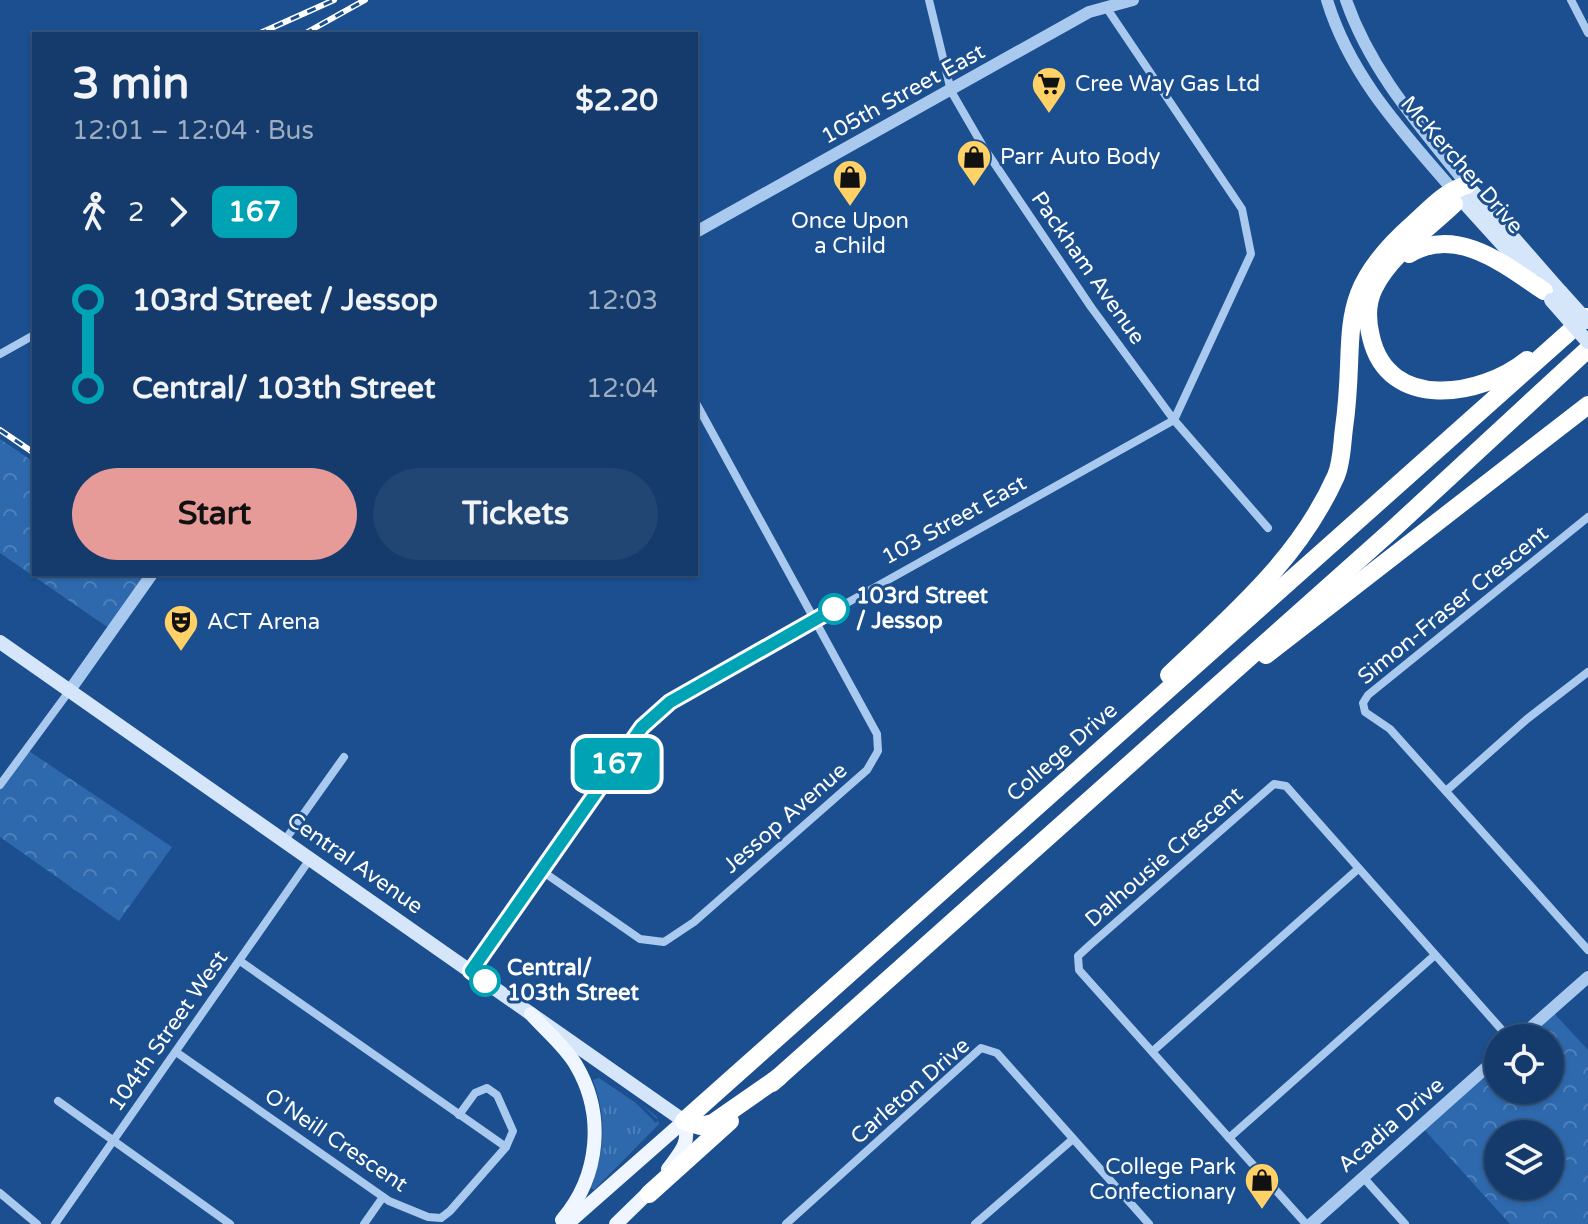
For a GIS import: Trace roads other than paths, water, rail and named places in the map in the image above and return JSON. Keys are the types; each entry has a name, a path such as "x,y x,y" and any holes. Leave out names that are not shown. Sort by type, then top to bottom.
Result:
{"highway":[{"path":"1460,191 1392,263 1372,291 1367,320 1374,351 1382,364 1405,384 1436,392 1453,393 1487,385 1520,366 1588,312"},
{"path":"1084,764 1100,741 1275,574 1304,533 1337,473 1347,406 1350,323 1359,290 1385,249 1460,191"},
{"path":"1392,263 1420,247 1451,244 1475,249 1500,261 1552,294"},
{"name":"College Drive","path":"684,1121 1487,408 1588,312"},
{"path":"649,1194 1391,531 1588,349"},
{"path":"1159,737 1588,405"},
{"path":"1566,423 1588,417"},
{"path":"684,1121 700,1126 713,1123 779,1077"}],"main road":[{"name":"McKercher Drive","path":"1460,191 1552,294 1588,342"},
{"name":"McKercher Drive","path":"1552,294 1588,322"},
{"name":"Central Avenue","path":"0,642 684,1121"},
{"path":"531,1014 576,1064 596,1114 591,1172 573,1208 559,1224"},
{"path":"616,1224 649,1194 684,1148 688,1135 684,1121"},
{"name":"College Drive","path":"567,1224 684,1121"}],"street":[{"name":"Packham Avenue","path":"929,0 951,91 1033,222 1174,420 1268,528"},
{"name":"105th Street East","path":"698,231 1089,12 1133,0"},
{"name":"McKercher Drive","path":"1327,0 1346,50 1363,80 1388,115 1460,191"},
{"name":"McKercher Drive","path":"1346,0 1364,45 1385,82 1460,191"},
{"path":"1571,0 1588,33"},
{"path":"1106,7 1242,209 1251,241 1251,254 1174,420"},
{"path":"0,354 32,336"},
{"name":"Jessop Avenue","path":"542,871 640,939 664,942 694,922 867,770 878,751 877,734 698,407"},
{"name":"103 Street East","path":"471,971 642,727 670,702 1174,420"},
{"name":"Simon-Fraser Crescent","path":"1588,517 1364,699 1365,712 1390,729 1588,950"},
{"path":"0,785 151,576"},
{"path":"1446,791 1527,719 1588,672"},
{"path":"285,840 344,757"},
{"name":"Dalhousie Crescent","path":"1308,1224 1079,970 1078,956 1274,784 1286,786 1497,1024"},
{"name":"104th Street West","path":"55,1224 310,859"},
{"path":"1153,1051 1358,869"},
{"path":"1229,1138 1435,955"},
{"path":"240,961 459,1115 506,1147 513,1131 511,1121 492,1090 481,1088 459,1115"},
{"path":"1535,1024 1588,977"},
{"name":"Carleton Drive","path":"786,1224 981,1048 997,1053 1149,1224"},
{"name":"O'Neill Crescent","path":"176,1052 383,1197 428,1217 441,1218 506,1147"},
{"name":"Acadia Drive","path":"1308,1224 1484,1069"},
{"path":"58,1101 230,1224"},
{"path":"977,1223 1073,1139"},
{"path":"1363,1177 1405,1224"},
{"path":"0,1193 37,1224"},
{"path":"364,1224 383,1197"}],"railway":[{"path":"262,32 334,0"},
{"path":"308,32 365,0"},
{"path":"0,430 32,452"}],"place":[{"name":"Cree Way Gas Ltd","path":"1049,115"},
{"name":"Parr Auto Body","path":"974,188"},
{"name":"Once Upon a Child","path":"850,208"},
{"name":"103rd Street / Jessop","path":"834,609"},
{"name":"ACT Arena","path":"181,653"},
{"name":"Central/ 103th Street","path":"485,981"},
{"name":"College Park Confectionary","path":"1262,1211"}]}
